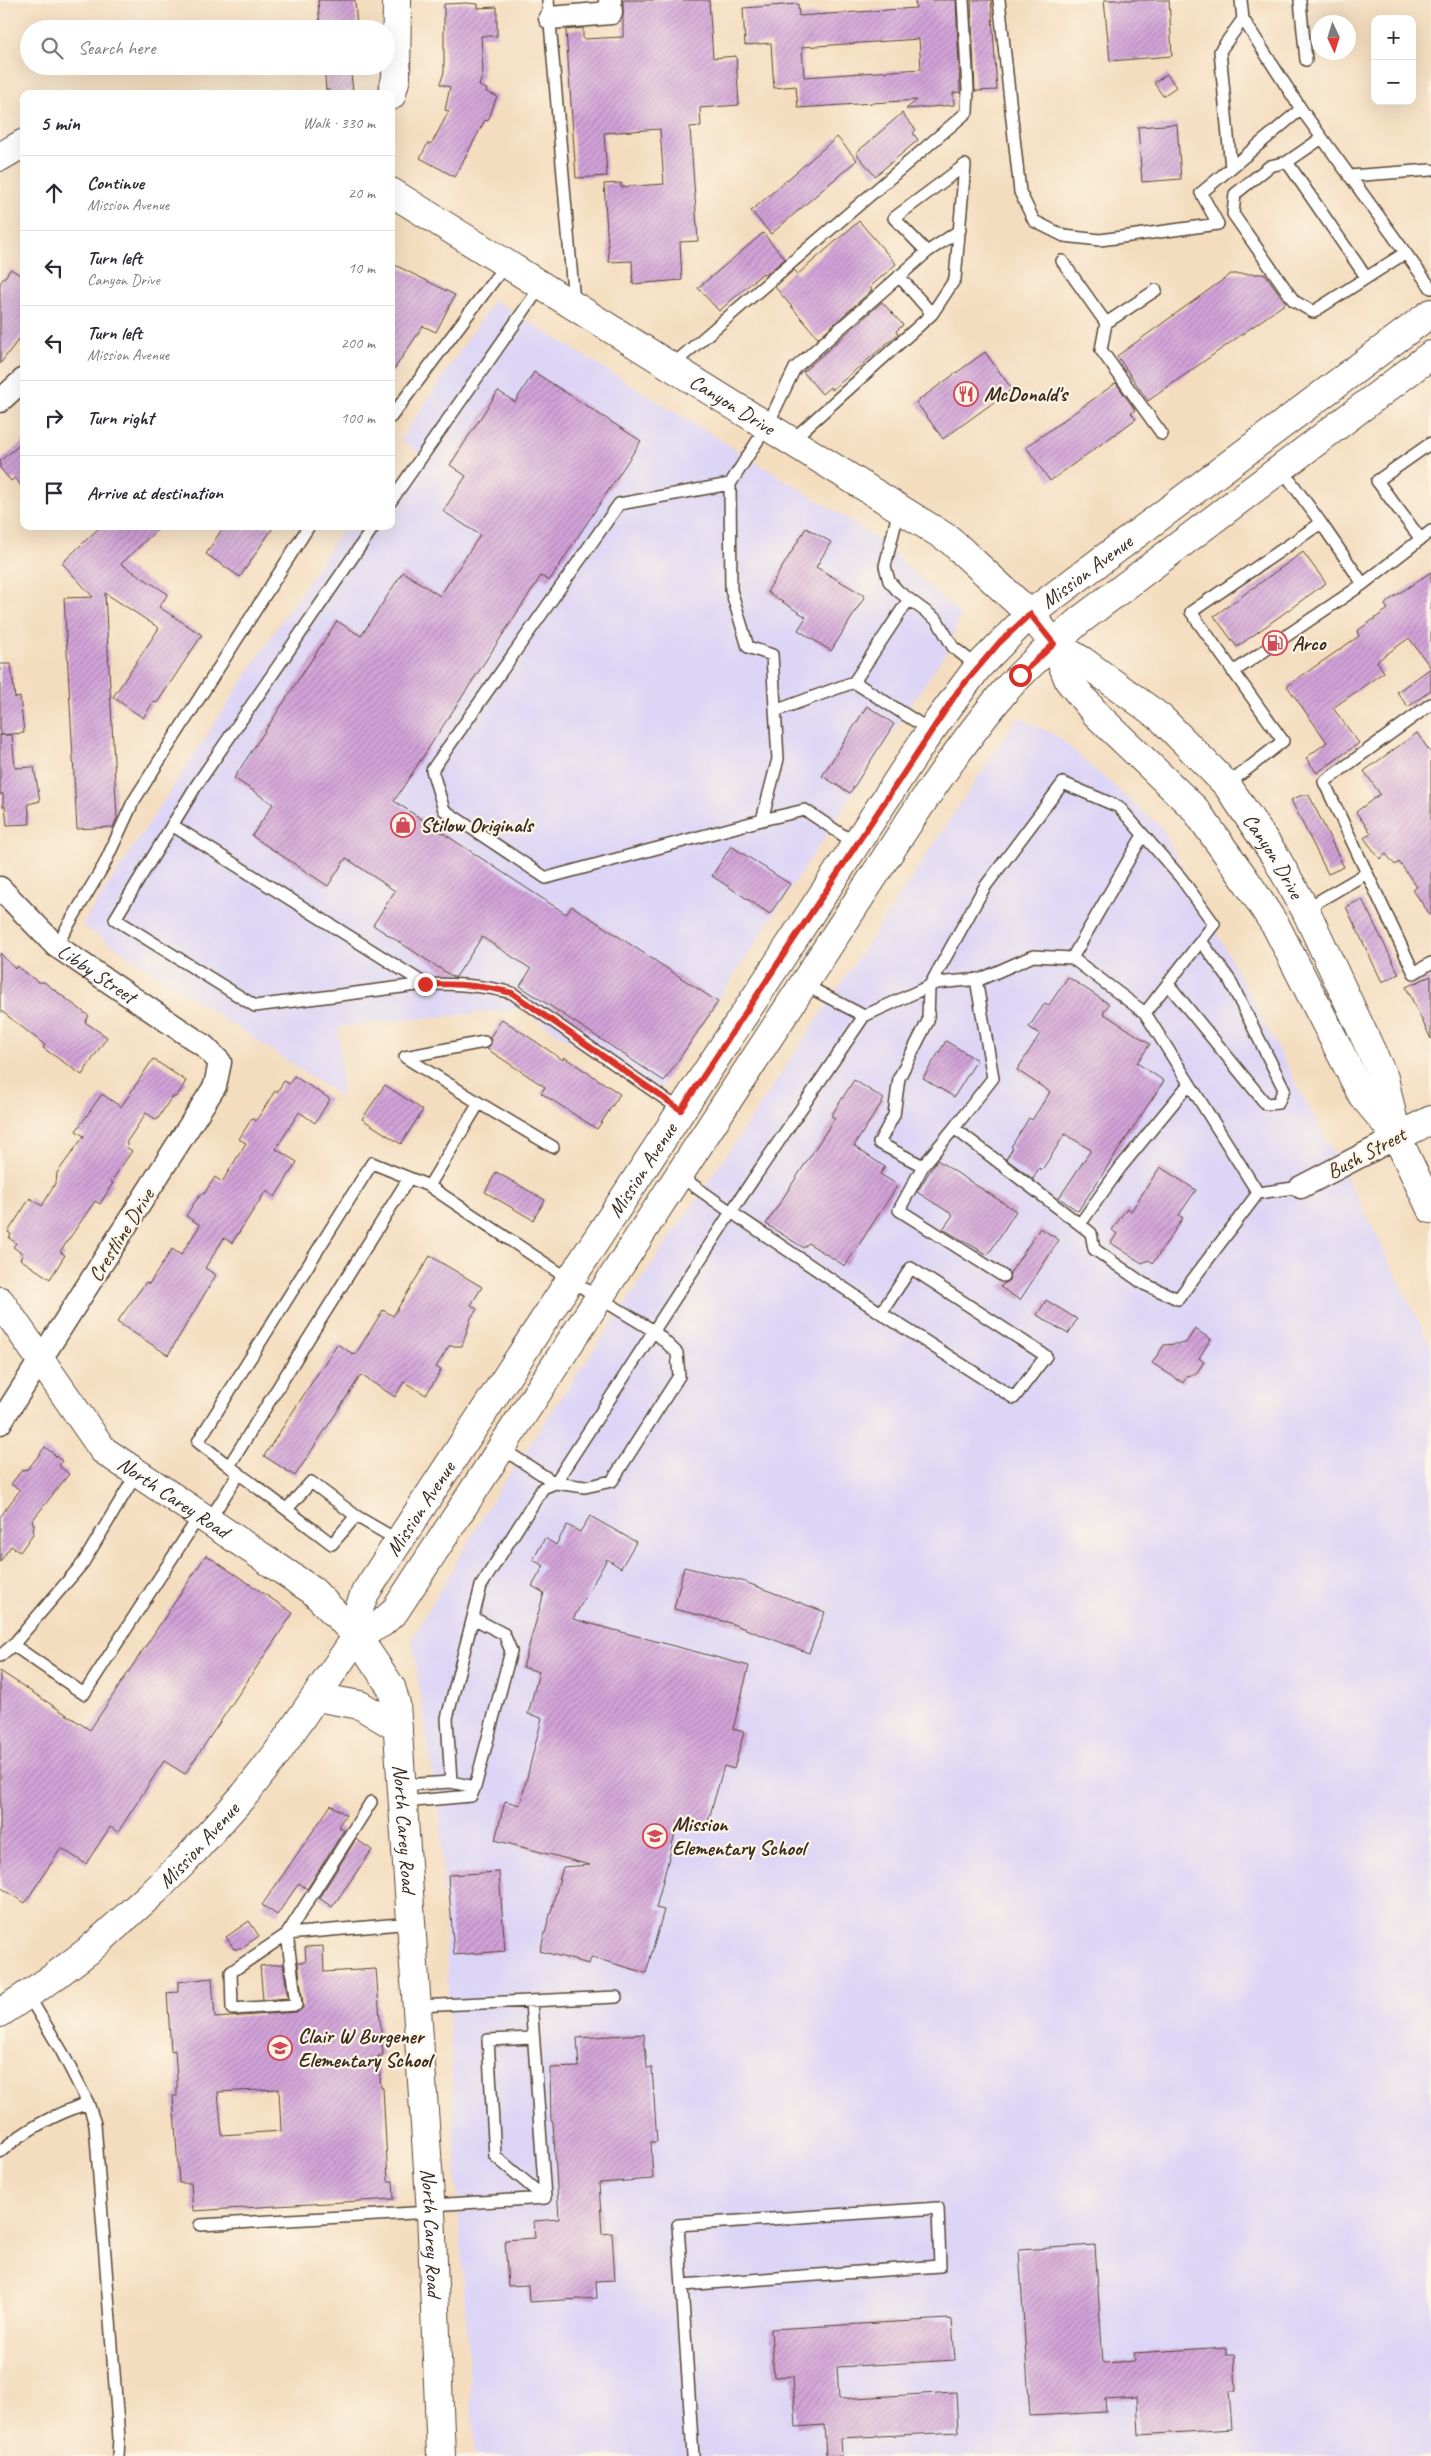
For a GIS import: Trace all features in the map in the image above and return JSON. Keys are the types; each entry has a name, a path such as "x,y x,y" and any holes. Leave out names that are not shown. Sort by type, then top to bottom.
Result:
{"main road":[{"path":"393,90 396,78 397,0"},
{"path":"0,157 20,145"},
{"name":"Canyon Drive","path":"395,195 950,540 1030,614 1054,644 1069,681 1096,714 1195,809 1247,882 1277,928 1362,1095 1397,1137"},
{"name":"Mission Avenue","path":"0,2013 28,1995 95,1945 186,1860 246,1793 316,1697 357,1636 364,1593 856,844 931,731 978,667 1030,614 1431,313"},
{"name":"Mission Avenue","path":"357,1636 382,1623 395,1611 951,760 1005,691 1086,616 1430,355"},
{"name":"Canyon Drive","path":"1054,644 1084,661 1161,718 1227,785 1275,856 1305,909 1384,1078 1397,1137 1431,1209"},
{"name":"Bush Street","path":"1397,1137 1431,1120"},
{"name":"North Carey Road","path":"0,1300 103,1450 313,1591 357,1636 390,1687 396,1704 398,1728 431,2208 441,2456"},
{"path":"316,1697 360,1705 398,1728"}],"street":[{"path":"549,9 611,13 610,0"},
{"path":"0,401 20,383"},
{"name":"Libby Street","path":"0,888 56,946 204,1046"},
{"name":"Crestline Drive","path":"0,1423 216,1086 220,1062 204,1046"},
{"name":"Bush Street","path":"1301,1187 1397,1137"}],"lane":[{"path":"672,366 967,112 968,90 963,0"},
{"path":"999,0 1020,192 1034,220 1064,236 1100,240 1218,224 1201,194 1301,109"},
{"path":"1241,0 1243,19 1301,109 1431,288"},
{"path":"1300,1 1306,60"},
{"path":"549,9 574,307"},
{"path":"1231,168 1220,51 1243,19"},
{"path":"1322,138 1287,162 1270,166 1235,194 1233,214 1294,301 1313,312 1405,253"},
{"path":"1287,162 1366,277"},
{"path":"791,441 932,314 955,279 965,166 894,218 927,252"},
{"path":"1349,176 1431,170"},
{"path":"762,820 778,759 772,655 748,647 731,590 730,484 767,426 795,368 927,252 960,230"},
{"path":"1062,261 1106,323 1101,350 1162,434"},
{"path":"395,412 506,264"},
{"path":"899,276 932,314"},
{"path":"395,495 540,286"},
{"path":"1106,323 1156,290"},
{"path":"1420,538 1377,481 1431,443"},
{"path":"1281,468 1321,522 1362,584"},
{"path":"730,484 619,504 432,770 444,810 546,878 805,810 856,844"},
{"path":"899,509 885,566 889,581 909,600 937,620 953,647 978,667"},
{"path":"1227,785 1283,741 1190,612 1321,522"},
{"path":"56,946 104,866 133,802 306,530"},
{"path":"371,530 196,786 115,918 255,1006 425,984 470,984 488,986 512,993 681,1110"},
{"path":"1233,672 1362,584 1431,531"},
{"path":"775,710 854,682 909,600"},
{"path":"854,682 931,731"},
{"path":"1431,704 1324,782 1414,973 1431,963"},
{"path":"923,1166 879,1143 894,1115 899,1078 928,1021 929,987 984,888 1063,783 1119,807 1181,878 1214,924 1145,1013"},
{"path":"172,825 425,984"},
{"path":"1072,958 1143,835"},
{"path":"1305,909 1367,873"},
{"path":"1168,984 1266,1104 1278,1103 1284,1089 1229,979 1201,940"},
{"path":"451,1782 447,1718 481,1586 543,1488 555,1483 731,1212 864,1016 936,984 976,979 1033,956 1072,958 1145,1013 1258,1193"},
{"path":"976,979 992,1078 923,1166 899,1210 1003,1276"},
{"path":"805,985 864,1016"},
{"path":"484,1042 405,1057 553,1147"},
{"path":"1080,1224 1120,1168 1189,1084"},
{"path":"429,1186 479,1103"},
{"path":"954,1128 1091,1233 1094,1249 1144,1284 1178,1299 1258,1193 1301,1187"},
{"path":"356,1516 332,1544 198,1442 372,1163 429,1186 570,1280 654,1331 677,1353 679,1376 612,1481 585,1487 555,1483 501,1448"},
{"path":"680,1176 881,1313 1014,1398 1046,1356 911,1268 881,1313"},
{"path":"229,1466 409,1178"},
{"path":"0,1656 13,1645 83,1562 137,1473"},
{"path":"13,1645 84,1694 205,1518 239,1473"},
{"path":"287,1510 311,1482 356,1516 398,1541"},
{"path":"402,1793 471,1796 475,1787 511,1651 504,1634 473,1618"},
{"path":"402,1793 451,1782 475,1787"},
{"path":"287,1934 296,2005 232,2009 231,1972 287,1934 371,1802"},
{"path":"287,1934 411,1923"},
{"path":"28,1995 62,2052 88,2103 95,2124 119,2438 118,2456"},
{"path":"417,2006 616,1998"},
{"path":"531,2002 545,2198"},
{"path":"533,2038 488,2040 495,2156 545,2198"},
{"path":"0,2152 20,2135 64,2111 88,2103"},
{"path":"200,2224 545,2198"},
{"path":"683,2285 940,2266 938,2208 678,2225 693,2456"}],"shaded area":[{"path":"494,300 842,515 878,540 961,615 949,647 654,1098 521,1009 339,1027 342,1097 82,925 341,530 357,530 365,536 369,530 395,530 395,490 420,453 401,440"},
{"path":"1018,717 1057,736 1161,827 1375,1232 1431,1346 1431,2456 475,2456 456,2171 441,1831 412,1639 497,1492 761,1104"}],"building":[{"path":"318,0 355,0 356,20 319,20"},
{"path":"623,0 709,0 713,58 736,56 739,105 700,108 701,126 690,127 698,241 680,242 682,280 633,284 632,261 609,262 604,184 621,183 621,187 664,184 660,129 604,133 607,176 576,178 566,30 583,28 583,39 623,37"},
{"path":"915,0 956,0 960,92 953,93 954,105 906,109 917,100 798,108 796,86 774,88 771,43 745,45 743,8 798,4 799,16 916,8","holes":["919,39 921,69 804,77 802,47"]},
{"path":"971,0 991,0 997,90 975,91"},
{"path":"1104,0 1169,0 1172,56 1110,61"},
{"path":"444,4 478,4 478,8 497,7 497,36 481,36 483,73 479,86 487,89 486,92 497,96 488,121 485,120 455,177 420,158 428,143 430,144 433,141 449,111 445,110 450,87 440,84 444,72"},
{"path":"1167,74 1176,87 1163,96 1154,83"},
{"path":"325,75 351,75 353,90 326,90"},
{"path":"902,113 916,130 913,133 918,140 875,176 856,153"},
{"path":"1177,124 1181,179 1142,182 1138,127"},
{"path":"837,137 857,160 771,234 751,211"},
{"path":"859,221 896,264 870,287 872,290 818,338 775,287 794,270 798,274"},
{"path":"763,233 785,259 765,275 763,273 719,311 698,288"},
{"path":"395,265 455,295 436,332 423,326 395,368"},
{"path":"11,269 20,275 20,337 0,364 0,283"},
{"path":"1231,274 1265,274 1286,303 1148,401 1117,356"},
{"path":"882,302 903,325 896,331 898,334 832,390 830,387 822,394 803,372"},
{"name":"McDonald's","path":"985,352 1012,389 943,439 916,402"},
{"path":"534,372 641,441 549,581 541,576 394,801 566,914 572,906 718,1002 664,1081 520,986 531,969 482,937 456,977 453,977 373,925 395,891 346,858 328,886 252,836 273,804 234,778 337,621 361,636 403,572 440,596 480,535 443,511 466,476 450,465 498,391 515,402"},
{"path":"1116,383 1135,410 1131,413 1136,419 1050,481 1026,447"},
{"path":"20,444 20,484 15,478 11,481 0,468 0,461"},
{"path":"806,528 831,542 816,567 865,596 831,651 798,630 806,617 767,592"},
{"path":"97,530 157,530 121,564 168,594 159,607 202,635 157,703 154,701 143,718 113,697 159,628 105,593 117,818 113,827 77,829 64,598 93,597 62,563"},
{"path":"221,530 271,530 240,577 206,554"},
{"path":"1303,552 1326,583 1237,647 1214,616"},
{"path":"1431,572 1431,668 1409,638 1377,661 1384,672 1333,708 1359,743 1317,773 1306,758 1327,742 1287,686 1359,636 1357,631 1388,609 1385,605 1388,601"},
{"path":"0,664 11,664 15,698 20,697 24,733 0,735"},
{"path":"1431,668 1431,690 1408,707 1397,692"},
{"path":"867,706 894,724 850,793 822,776"},
{"path":"1417,733 1431,753 1431,916 1413,890 1417,887 1399,862 1395,865 1386,854 1380,859 1364,838 1371,833 1356,812 1380,794 1364,771"},
{"path":"0,735 12,735 15,768 34,767 40,801 28,804 30,824 7,825 5,806 3,807 3,794 0,794"},
{"path":"1302,795 1309,795 1344,867 1328,874 1291,800"},
{"path":"731,846 790,884 770,914 712,876"},
{"path":"1362,899 1399,974 1382,982 1346,907"},
{"path":"0,953 15,969 17,966 38,982 44,982 89,1016 85,1022 107,1037 82,1075 43,1048 45,1045 0,1010"},
{"path":"1431,976 1431,1039 1406,987"},
{"path":"1068,977 1109,1004 1103,1013 1150,1044 1137,1063 1164,1081 1078,1211 1059,1198 1091,1150 1065,1134 1042,1170 1039,1168 1033,1179 1006,1159 1013,1148 1011,1147 1029,1118 1032,1120 1050,1092 1017,1070 1040,1034 1029,1027 1045,1003 1049,1005"},
{"path":"502,1019 563,1060 564,1057 620,1094 597,1129 541,1093 545,1087 487,1049 491,1044 490,1037"},
{"path":"946,1041 977,1060 954,1097 923,1078"},
{"path":"153,1059 186,1081 177,1096 171,1098 157,1120 146,1113 126,1143 128,1145 126,1147 132,1151 111,1182 113,1183 100,1204 95,1201 60,1252 65,1255 50,1279 20,1259 23,1254 13,1247 16,1243 9,1238 11,1234 8,1232 30,1198 42,1206 56,1182 57,1173 84,1136 76,1131 102,1094 121,1107"},
{"path":"294,1076 330,1099 315,1123 299,1112 276,1149 297,1162 275,1197 266,1191 232,1243 224,1238 205,1268 216,1275 168,1355 117,1322 146,1282 149,1284 172,1249 181,1255 200,1225 186,1216 194,1203 202,1193 204,1194 215,1177 222,1182 246,1143 239,1139 252,1118 256,1121 275,1091 277,1092 284,1081 289,1084"},
{"path":"854,1080 884,1099 854,1146 885,1167 880,1174 898,1185 845,1266 808,1243 804,1248 766,1224 835,1118 831,1116"},
{"path":"385,1085 423,1110 401,1144 362,1119"},
{"path":"937,1160 1016,1211 988,1255 943,1229 953,1215 917,1192"},
{"path":"1160,1167 1196,1190 1179,1215 1183,1218 1153,1263 1149,1260 1142,1263 1111,1243 1117,1234 1112,1230 1127,1208 1131,1211"},
{"path":"496,1172 545,1200 533,1220 485,1192"},
{"path":"1040,1228 1059,1240 1020,1300 1000,1287 1009,1280 1010,1273"},
{"path":"430,1256 482,1287 471,1305 477,1309 471,1318 462,1346 449,1346 436,1367 441,1370 426,1395 404,1382 395,1397 361,1375 295,1476 264,1456 337,1344 355,1355 383,1310 393,1316"},
{"path":"1046,1300 1077,1319 1068,1334 1037,1315"},
{"path":"1195,1329 1211,1339 1199,1358 1204,1362 1196,1374 1187,1376 1183,1383 1152,1363 1164,1345 1186,1343"},
{"path":"45,1447 62,1461 59,1466 69,1474 32,1521 34,1525 33,1534 20,1552 11,1546 0,1562 0,1517 20,1490 11,1484 22,1470 28,1469"},
{"path":"590,1516 636,1542 621,1568 607,1559 573,1619 749,1666 733,1729 744,1732 734,1769 724,1766 706,1829 678,1822 656,1908 664,1910 646,1973 591,1957 589,1964 540,1951 563,1867 590,1865 495,1840 505,1801 520,1805 542,1718 528,1714 539,1672 523,1667 544,1593 532,1586 544,1566 533,1560 545,1538 556,1545 567,1525 580,1532"},
{"path":"206,1555 293,1613 185,1774 164,1761 118,1832 110,1827 86,1864 61,1848 25,1903 0,1887 0,1671 90,1730"},
{"path":"684,1567 742,1581 825,1612 809,1653 727,1622 674,1609"},
{"path":"331,1805 346,1815 338,1826 344,1830 307,1889 299,1883 277,1915 262,1905"},
{"path":"356,1839 372,1850 332,1907 319,1898"},
{"path":"499,1872 505,1951 454,1955 448,1875"},
{"path":"249,1921 259,1936 240,1949 234,1949 226,1937"},
{"path":"323,1946 324,1972 376,1969 383,2056 378,2056 381,2088 383,2088 388,2181 393,2181 394,2199 193,2211 191,2183 179,2183 173,2096 177,2096 177,2080 175,2050 171,2051 167,1993 178,1992 178,1982 212,1978 215,2018 297,2012 303,2008 298,1962 306,1962 305,1947","holes":["279,2089 281,2131 222,2135 218,2092"]},
{"path":"283,1964 288,1998 263,2000 260,1966"},
{"path":"644,2034 647,2068 652,2068 657,2142 651,2142 653,2179 599,2183 602,2234 612,2233 615,2280 596,2281 597,2298 529,2302 528,2285 508,2286 505,2240 535,2238 534,2221 559,2219 553,2122 551,2121 550,2068 579,2067 577,2038"},
{"path":"1095,2245 1103,2363 1135,2361 1134,2353 1226,2347 1226,2355 1234,2355 1236,2391 1229,2391 1232,2429 1139,2435 1137,2397 1105,2399 1106,2412 1030,2416 1019,2250"},
{"path":"952,2320 955,2360 837,2367 839,2399 956,2392 958,2432 841,2438 842,2456 826,2456 824,2425 796,2427 793,2376 774,2377 771,2329"}],"place":[{"name":"McDonald's","path":"966,394"},
{"name":"Arco","path":"1275,643"},
{"name":"Stilow Originals","path":"403,825"},
{"name":"Mission Elementary School","path":"655,1836"},
{"name":"Clair W Burgener Elementary School","path":"280,2048"}],"route":[{"path":"425,984 488,986 512,993 531,1008 681,1110 958,691 999,643 1030,614 1054,644 1040,654 1020,675"}]}
